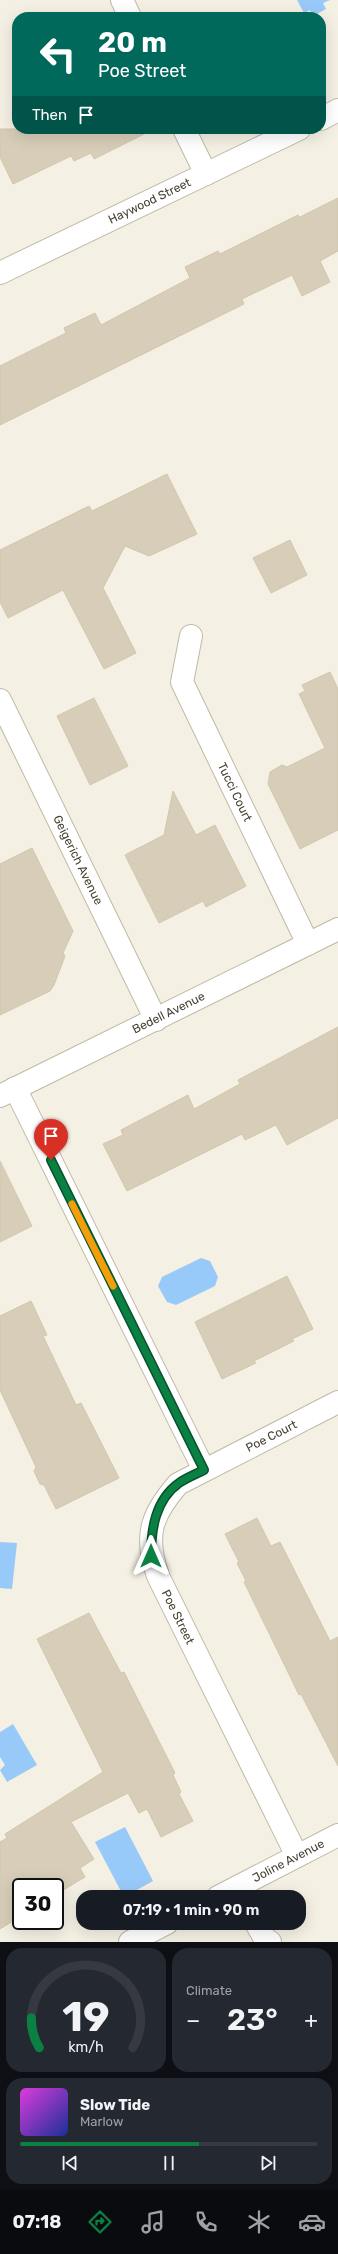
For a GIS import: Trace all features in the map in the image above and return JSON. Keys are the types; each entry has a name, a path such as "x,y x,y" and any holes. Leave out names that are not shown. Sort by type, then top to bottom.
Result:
{"street":[{"path":"122,0 128,12"},
{"path":"326,116 338,110"},
{"path":"186,134 206,174"},
{"name":"Haywood Street","path":"0,273 289,134"},
{"name":"Tucci Court","path":"191,636 182,682 308,944"},
{"name":"Geigerich Avenue","path":"0,700 156,1020"},
{"name":"Bedell Avenue","path":"7,1092 156,1020 338,929"},
{"path":"7,1092 204,1470"},
{"name":"Poe Court","path":"204,1470 338,1402"},
{"name":"Poe Street","path":"204,1470 178,1484 160,1504 151,1530 151,1556 158,1576 297,1856"},
{"name":"Joline Avenue","path":"239,1890 297,1856 338,1835"},
{"path":"130,1942 153,1930"},
{"path":"260,1930 265,1939 270,1942"}],"water":[{"path":"297,0 330,0 323,3 326,9 320,12 311,12 310,10 303,12"},
{"path":"201,1258 210,1261 218,1277 215,1286 176,1305 167,1302 158,1286 162,1277"},
{"path":"0,1542 17,1543 12,1589 0,1588"},
{"path":"13,1724 37,1765 7,1782 0,1770 5,1765 0,1757 0,1732"},
{"path":"125,1827 153,1881 137,1890 120,1890 95,1842"}],"building":[{"path":"0,129 12,129 12,134 144,134 94,159 91,153 74,161 71,156 13,184 0,157"},
{"path":"338,198 338,251 320,261 330,282 302,296 292,275 242,299 244,304 0,425 0,366 66,333 64,328 95,313 101,325 190,278 185,267 218,251 220,254 298,215 300,217"},
{"path":"167,474 197,534 149,556 125,546 103,588 136,653 104,669 63,590 8,618 0,602 0,550 89,506 92,511"},
{"path":"290,540 307,575 271,593 253,558"},
{"path":"330,672 338,689 338,830 300,849 268,784 270,772 282,765 287,767 325,748 299,694 305,691 302,685"},
{"path":"94,698 128,766 90,785 57,716"},
{"path":"173,791 196,835 215,825 246,886 206,907 203,901 159,923 125,855 164,835"},
{"path":"32,848 73,931 63,953 65,956 54,985 50,991 0,1015 0,864"},
{"path":"338,1027 338,1118 287,1145 276,1125 245,1140 242,1134 127,1191 103,1144 123,1135 121,1130 188,1095 194,1109 240,1084 238,1080"},
{"path":"0,1161 32,1226 0,1242"},
{"path":"287,1276 313,1329 292,1339 294,1341 254,1361 256,1363 222,1379 195,1322"},
{"path":"31,1301 47,1335 43,1336 76,1405 81,1403 119,1478 56,1509 44,1485 40,1484 34,1471 36,1467 0,1390 0,1316"},
{"path":"257,1518 271,1546 280,1542 330,1641 338,1637 338,1766 301,1694 299,1695 244,1582 246,1581 237,1563 239,1562 225,1534"},
{"path":"89,1613 121,1673 124,1672 175,1773 173,1775 181,1792 179,1794 193,1821 161,1837 147,1809 139,1813 128,1793 71,1822 94,1859 80,1868 85,1877 64,1890 64,1878 12,1878 12,1922 0,1929 0,1842 7,1838 5,1834 103,1772 37,1639"}],"slow traffic":[{"path":"72,1204 113,1286"}],"route":[{"path":"51,1160 204,1470 178,1484 160,1504 151,1530 151,1556"}]}
